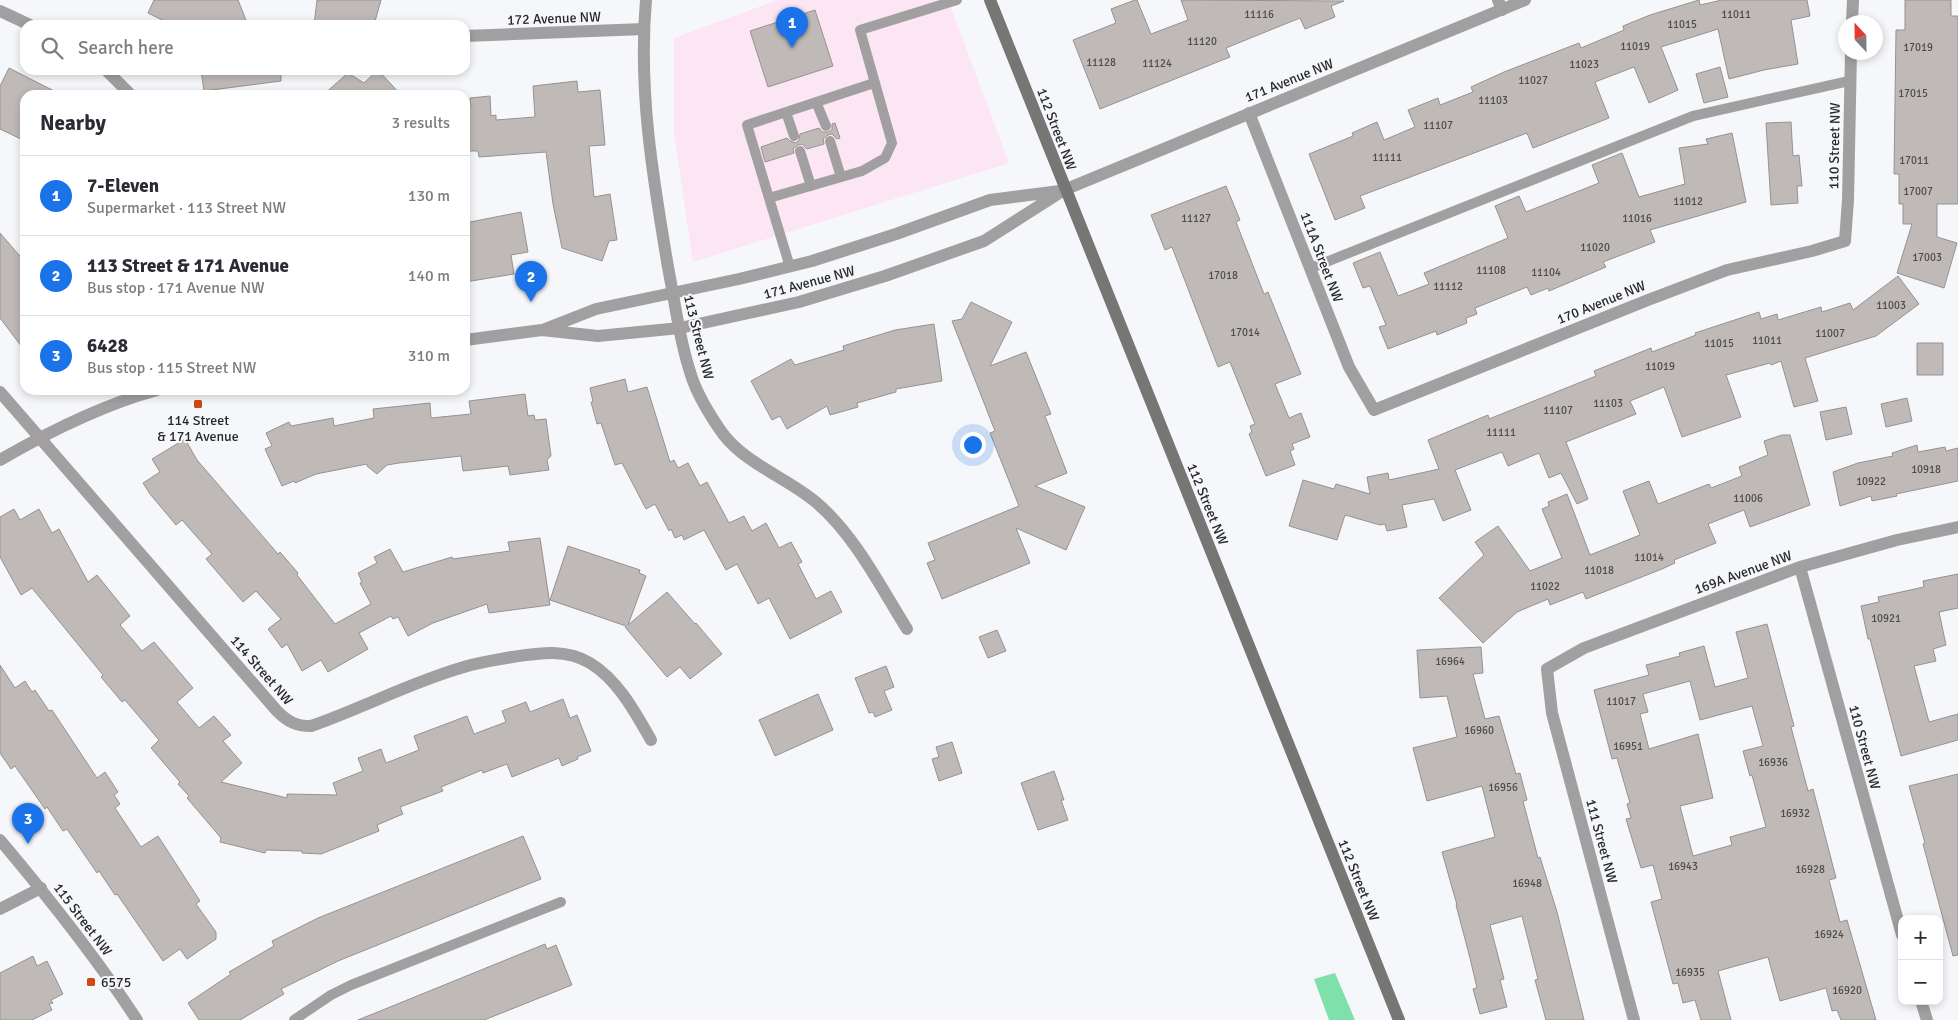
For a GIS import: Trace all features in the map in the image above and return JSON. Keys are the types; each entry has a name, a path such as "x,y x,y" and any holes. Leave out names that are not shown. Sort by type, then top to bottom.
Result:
{"main road":[{"name":"112 Street NW","path":"990,0 1064,190 1399,1020"}],"street":[{"name":"113 Street NW","path":"646,0 644,29 645,82 653,175 673,293 694,384 724,435 739,450 760,466 802,491 832,517 852,542 907,629"},
{"name":"171 Avenue NW","path":"470,339 542,330 598,336 680,328 799,302 885,276 984,241 1064,190 1500,5 1525,0"},
{"path":"1852,15 1853,0"},
{"path":"0,11 20,20"},
{"name":"172 Avenue NW","path":"470,36 644,29"},
{"name":"110 Street NW","path":"1845,241 1848,200 1850,60"},
{"path":"111,75 126,90"},
{"name":"111A Street NW","path":"1249,113 1349,367 1374,410"},
{"name":"171 Avenue NW","path":"542,330 596,308 790,267 896,234 990,200 1064,190"},
{"name":"170 Avenue NW","path":"1374,410 1727,270 1812,251 1845,241"},
{"name":"114 Street NW","path":"0,392 276,712 287,721 298,726 311,726 404,688 466,666 553,652 575,656 590,663 606,676 631,706 651,740"},
{"path":"0,460 40,437 91,413 143,395"},
{"name":"169A Avenue NW","path":"1547,669 1584,648 1800,567 1897,540 1958,527"},
{"name":"110 Street NW","path":"1800,567 1898,921"},
{"name":"111 Street NW","path":"1547,669 1552,714 1634,1020"},
{"name":"115 Street NW","path":"0,840 41,888 85,945 137,1020"},
{"path":"0,909 41,888"},
{"path":"1922,1005 1927,1020"}],"lane":[{"path":"769,198 862,170 885,158 892,143 860,30 957,0"},
{"path":"1310,268 1693,116 1849,81"},
{"path":"790,267 747,125 874,82"},
{"path":"816,102 826,126"},
{"path":"786,112 794,136"},
{"path":"830,141 841,177"},
{"path":"800,151 811,186"},
{"path":"294,1020 331,995 351,985 561,902"}],"shaded area":[{"path":"778,0 948,0 1009,163 693,262 674,133 674,38"}],"green space":[{"path":"1335,973 1355,1020 1329,1020 1314,979"}],"building":[{"path":"154,0 238,0 246,20 162,20 148,13"},
{"path":"317,0 381,0 375,20 315,20"},
{"path":"1137,0 1151,34 1188,20 1181,0 1344,1 1331,6 1335,17 1305,29 1300,18 1226,48 1230,57 1100,109 1073,40 1116,23 1111,9"},
{"path":"1699,0 1700,5 1722,0 1807,0 1810,16 1791,20 1798,64 1729,79 1718,29 1661,47 1678,90 1649,103 1634,67 1595,82 1609,118 1533,148 1527,133 1360,196 1365,208 1335,220 1309,154 1353,136 1352,133 1377,122 1384,140 1415,127 1408,110 1438,98 1440,105 1473,92 1471,87 1504,72 1579,43 1581,48 1624,30 1623,26 1650,15"},
{"path":"1905,0 1951,0 1951,16 1958,16 1958,204 1937,204 1937,237 1957,243 1944,288 1897,273 1912,224 1903,224 1903,204 1899,204 1899,174 1894,174 1896,30 1905,30"},
{"path":"815,10 833,66 768,87 750,31"},
{"path":"1720,67 1728,97 1704,103 1696,74"},
{"path":"9,68 52,90 20,90 20,139 0,129 0,86"},
{"path":"202,75 281,75 281,81 204,90"},
{"path":"346,75 351,75 364,83 373,75 383,75 396,90 329,90"},
{"path":"577,81 578,92 600,90 605,145 589,146 594,197 610,194 617,240 609,241 602,261 562,248 553,204 546,152 479,157 478,151 470,151 470,98 490,96 491,116 496,115 496,120 535,117 533,86"},
{"path":"1791,122 1793,156 1799,155 1802,186 1797,186 1798,203 1771,205 1766,123"},
{"path":"835,123 840,138 837,139 832,134 828,135 823,139 824,144 807,149 802,144 798,145 793,149 794,153 765,162 761,147 787,138 796,143 799,140 800,134 819,128 822,132 828,132 832,130 832,124"},
{"path":"1732,133 1746,202 1650,230 1655,242 1603,262 1606,267 1549,291 1548,288 1531,295 1527,287 1475,308 1477,314 1466,318 1467,323 1437,335 1436,331 1388,349 1379,327 1386,325 1370,286 1363,288 1353,263 1380,252 1398,296 1429,284 1424,273 1508,238 1495,206 1519,196 1526,212 1599,183 1592,165 1622,153 1639,197 1685,184 1679,148 1708,144 1706,139"},
{"path":"1226,186 1240,220 1236,222 1264,294 1268,292 1301,374 1275,384 1289,418 1301,413 1310,437 1292,444 1294,449 1290,451 1295,465 1266,476 1249,434 1252,432 1250,426 1255,424 1230,362 1218,367 1172,247 1165,250 1151,215"},
{"path":"521,212 528,252 511,255 514,274 470,281 470,222"},
{"path":"0,233 20,256 20,344 0,318"},
{"path":"1898,276 1919,304 1876,336 1805,358 1818,401 1794,407 1781,361 1726,375 1741,417 1682,437 1664,387 1630,401 1636,414 1566,442 1588,499 1577,504 1561,473 1549,478 1539,453 1508,466 1502,452 1455,470 1471,510 1443,521 1434,499 1402,505 1407,527 1387,531 1385,524 1380,525 1345,515 1337,540 1289,526 1303,480 1334,489 1336,484 1370,494 1367,477 1388,473 1389,480 1439,469 1428,440 1488,415 1489,419 1596,376 1594,371 1651,348 1652,352 1696,335 1695,333 1759,312 1761,319 1777,314 1778,320 1821,307 1822,312 1850,303 1853,310"},
{"path":"971,302 1012,322 990,366 1026,352 1051,414 1045,416 1067,473 1035,486 1085,507 1066,550 1016,528 1030,563 942,599 927,563 935,560 928,543 1019,506 990,433 995,431 952,321 962,319"},
{"path":"934,324 942,381 896,389 896,392 857,403 858,407 830,415 827,406 787,429 780,416 772,420 751,381 791,359 795,365 844,350 843,346 895,330"},
{"path":"1917,343 1943,343 1943,375 1917,375"},
{"path":"625,379 628,392 647,387 670,462 674,460 678,468 688,463 700,486 707,482 729,523 744,516 752,531 766,523 779,548 791,542 802,562 798,564 816,599 831,591 842,612 790,639 769,598 758,604 737,564 726,570 704,530 684,540 682,535 675,538 671,529 669,531 655,504 646,509 622,463 615,465 601,423 597,424 591,402 593,402 590,388"},
{"path":"525,394 528,416 534,415 535,420 546,419 551,456 547,460 549,470 510,475 508,466 463,471 461,456 387,465 377,474 367,464 316,474 282,486 265,449 272,446 266,433 289,422 291,426 333,418 334,426 374,418 373,409 430,403 431,418 471,414 469,401"},
{"path":"1907,398 1912,421 1886,427 1881,404"},
{"path":"1846,407 1852,434 1826,440 1820,412"},
{"path":"1782,435 1790,435 1810,505 1750,527 1744,510 1708,524 1716,543 1674,560 1675,563 1662,569 1586,599 1583,592 1550,605 1548,599 1517,612 1483,643 1439,598 1484,555 1475,542 1498,526 1530,571 1562,558 1542,509 1549,506 1548,502 1567,494 1590,555 1640,535 1623,491 1649,481 1658,504 1709,484 1711,488 1742,476 1739,467 1768,455 1764,441"},
{"path":"185,439 197,460 278,554 280,552 298,573 297,575 335,624 371,604 360,583 362,582 358,573 377,563 374,557 390,549 403,572 452,557 453,559 510,551 508,542 540,538 550,605 489,613 487,604 433,623 408,636 398,617 393,619 391,616 359,633 368,649 328,672 321,660 302,671 287,644 282,648 268,629 281,619 256,591 243,602 206,559 212,554 182,520 176,525 143,483 160,472 152,459"},
{"path":"1917,445 1918,452 1945,447 1946,451 1958,448 1958,481 1872,501 1871,496 1840,506 1833,472 1858,463 1893,456 1892,453"},
{"path":"14,509 20,520 39,509 52,533 59,529 88,582 97,575 130,616 120,625 142,651 154,642 193,688 177,702 199,728 214,716 231,735 223,741 242,763 221,782 287,798 287,794 337,795 333,783 363,771 358,758 381,749 386,763 419,750 414,736 467,716 474,734 506,722 502,711 526,702 530,712 563,699 570,718 577,715 591,751 562,766 559,758 512,777 507,764 483,773 482,770 441,787 443,791 400,807 403,814 377,825 379,831 321,854 302,853 302,851 266,850 265,853 220,842 221,838 187,798 189,796 178,784 180,782 151,748 159,740 125,700 122,702 101,677 103,675 32,588 21,595 0,557 0,517"},
{"path":"568,546 640,570 639,573 646,576 628,625 667,592 722,654 690,679 680,667 667,677 626,626 550,600"},
{"path":"1958,574 1958,608 1939,612 1946,645 1933,649 1936,661 1914,666 1929,722 1958,714 1958,740 1901,756 1870,639 1868,639 1861,606 1879,602 1878,597 1924,587 1923,581"},
{"path":"1767,624 1794,726 1791,727 1808,791 1813,789 1836,878 1829,880 1840,922 1847,920 1876,1020 1841,1020 1837,1010 1832,1011 1826,988 1780,1001 1768,957 1718,971 1731,1020 1701,1020 1695,1000 1683,1003 1678,983 1673,984 1651,902 1662,899 1653,865 1641,868 1626,819 1631,818 1627,804 1630,803 1617,758 1612,759 1594,690 1649,675 1646,665 1680,656 1679,653 1704,646 1715,687 1748,678 1736,632","holes":["1690,681 1700,720 1752,706 1763,746 1743,751 1750,776 1752,775 1766,827 1730,837 1732,845 1693,856 1680,806 1713,798 1698,734 1649,749 1640,714 1648,712 1643,694"]},
{"path":"997,630 1006,651 988,658 979,637"},
{"path":"1481,647 1483,673 1473,674 1485,719 1499,716 1516,774 1520,773 1527,800 1523,801 1538,858 1540,857 1557,912 1584,1020 1546,1020 1535,980 1538,979 1522,916 1490,925 1504,979 1500,980 1507,1007 1480,1014 1473,989 1477,988 1442,852 1495,837 1482,786 1427,801 1413,748 1457,737 1447,696 1420,698 1417,650"},
{"path":"0,665 15,688 25,681 32,692 35,690 49,711 52,710 97,778 105,772 118,792 114,795 120,804 115,808 141,847 158,836 200,901 196,904 216,932 216,939 187,959 180,949 163,961 117,894 115,895 99,871 97,873 67,829 63,831 15,766 11,769 0,753"},
{"path":"886,666 894,687 884,691 892,710 875,717 873,712 869,713 855,678"},
{"path":"818,694 833,730 775,756 759,720"},
{"path":"952,742 962,773 939,781 932,759 939,757 936,747"},
{"path":"1054,771 1064,800 1061,800 1068,820 1038,830 1021,783"},
{"path":"1958,774 1958,955 1953,956 1909,786"},
{"path":"523,836 541,879 338,961 281,989 284,994 240,1020 199,1020 188,1003 231,974 229,972 274,946 272,941 318,918"},
{"path":"545,944 547,949 556,945 572,985 484,1020 358,1020"},
{"path":"33,956 37,966 47,961 63,994 51,1000 53,1003 49,1004 52,1010 32,1020 0,1020 0,973"}],"place":[{"name":"7-Eleven","path":"792,48"},
{"name":"113 Street & 171 Avenue","path":"531,302"},
{"name":"114 Street & 171 Avenue","path":"198,404"},
{"name":"6428","path":"28,844"},
{"name":"6575","path":"91,982"}]}
